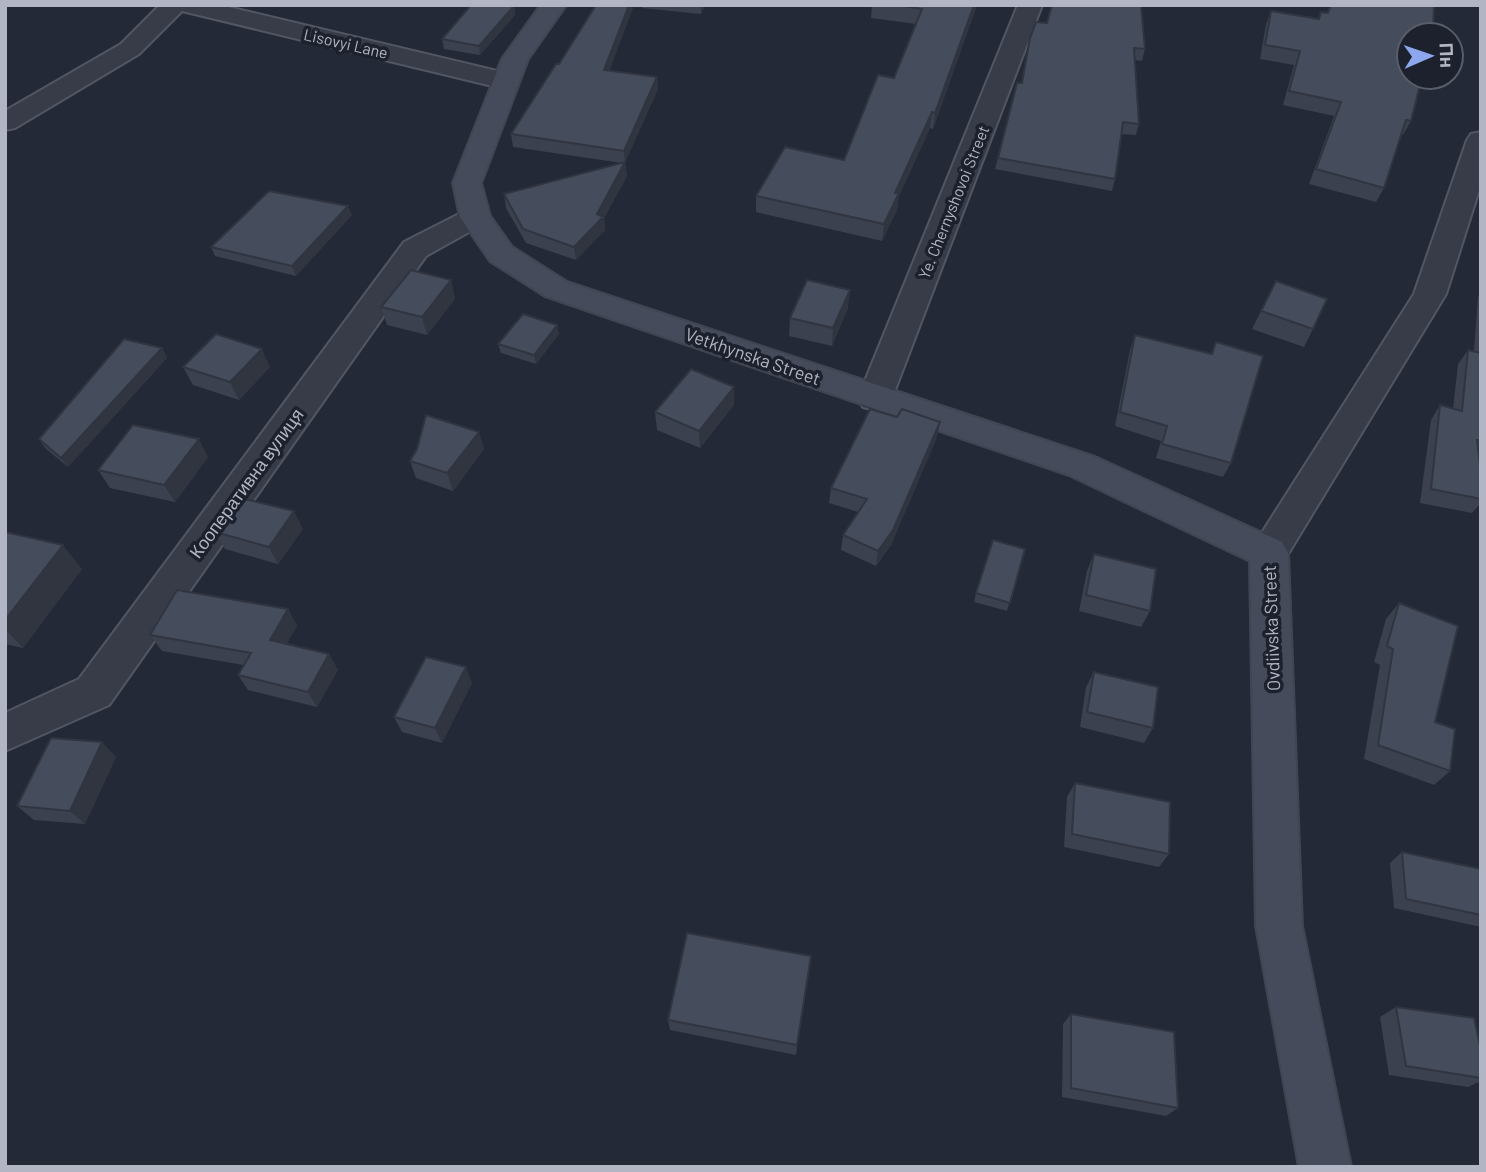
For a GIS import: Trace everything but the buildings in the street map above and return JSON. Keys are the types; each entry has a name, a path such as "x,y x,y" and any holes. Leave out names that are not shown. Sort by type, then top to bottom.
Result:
{"main road":[{"name":"Vetkhynska Street","path":"554,5 515,59 467,183 475,217 501,254 556,289 1082,466 1269,553"},
{"name":"Ovdiivska Street","path":"1269,553 1279,926 1325,1167"}],"street":[{"path":"5,122 130,49 174,5"},
{"name":"Lisovyi Lane","path":"188,5 505,81"},
{"name":"Ye. Chernyshovoi Street","path":"875,398 1030,5"},
{"name":"Ovdiivska Street","path":"1269,553 1430,295 1481,140"},
{"name":"Кооперативна вулиця","path":"5,733 94,692 415,249 475,217"}]}
